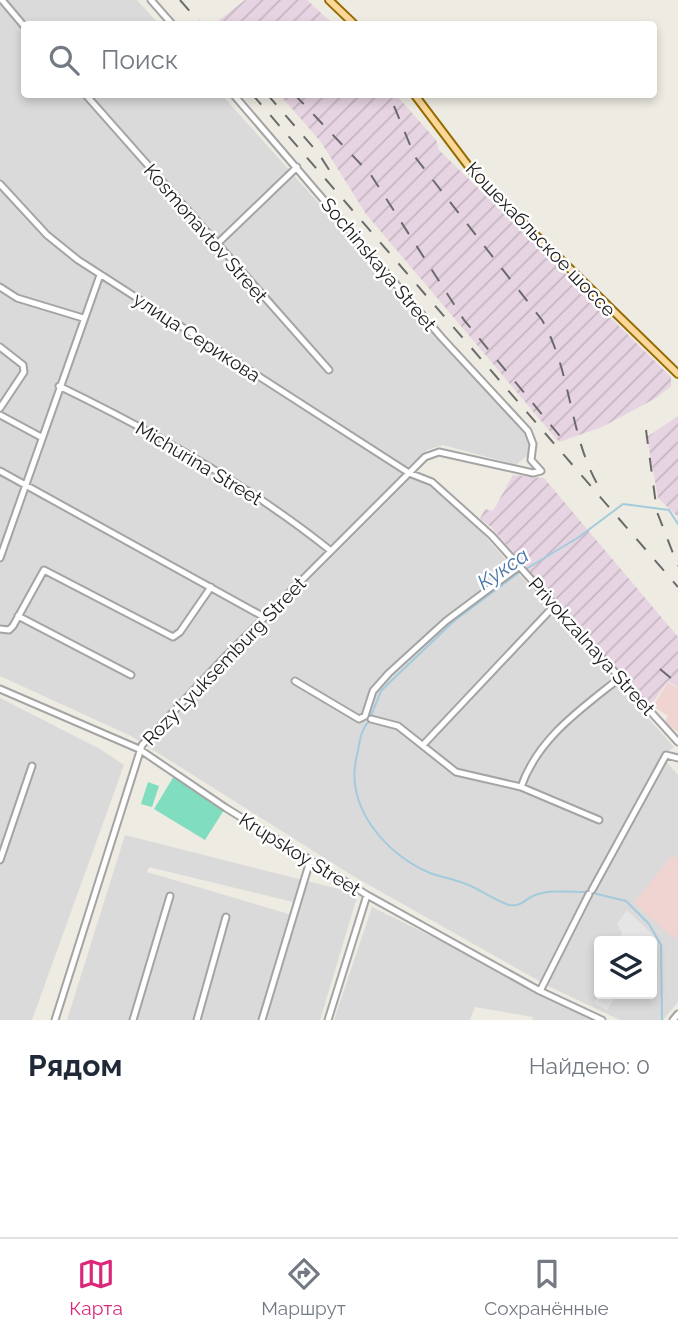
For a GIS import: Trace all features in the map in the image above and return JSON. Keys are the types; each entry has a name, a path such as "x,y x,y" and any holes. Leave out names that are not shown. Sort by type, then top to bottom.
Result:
{"main road":[{"path":"329,0 351,21"},
{"name":"Кошехабльское шоссе","path":"417,98 479,180 678,374"}],"street":[{"path":"2,0 21,22"},
{"path":"151,0 169,21"},
{"name":"Kosmonavtov Street","path":"88,98 329,370"},
{"name":"Sochinskaya Street","path":"237,98 442,338 528,431 533,444 531,460 541,471"},
{"path":"216,244 297,167"},
{"name":"улица Серикова","path":"0,184 64,250 409,473"},
{"path":"0,558 100,275"},
{"path":"0,286 17,298 83,318"},
{"path":"0,347 23,365 24,372 0,408"},
{"name":"Michurina Street","path":"59,386 117,414 196,460 296,523 331,551"},
{"path":"0,415 41,438"},
{"name":"Rozy Lyuksemburg Street","path":"55,1020 139,749 264,617 425,457 439,452 533,473 541,471"},
{"path":"0,471 264,617"},
{"name":"Privokzalnaya Street","path":"409,473 432,482 523,568 678,742"},
{"path":"368,717 373,691 389,673 446,621 523,568"},
{"path":"0,629 9,630 39,575 49,571 173,637 180,632 211,587"},
{"path":"423,745 555,605"},
{"path":"18,616 131,675"},
{"path":"521,787 533,758 548,740 573,715 621,677"},
{"path":"295,681 354,718 368,717 398,726 456,772 521,787 599,820"},
{"name":"Krupskoy Street","path":"0,689 139,749 310,862 540,991 602,1020"},
{"path":"540,991 666,755 678,758"},
{"path":"0,860 32,766"},
{"path":"262,1020 310,862"},
{"path":"328,1020 367,895"},
{"path":"133,1020 170,896"},
{"path":"197,1020 226,917"},
{"path":"673,1020 678,1014"}],"shaded area":[{"path":"0,0 137,0 156,21 21,21 21,98 225,98 537,447 516,465 443,445 427,450 407,467 438,484 674,747 662,757 678,775 678,1002 663,1020 620,1020 548,986 353,876 131,736 0,676"},
{"path":"245,0 307,0 330,21 218,21"},
{"path":"283,98 399,98 436,140 439,150 671,377 671,386 656,398 602,427 559,442 366,214 321,142"},
{"path":"678,416 678,517 658,498 647,437"},
{"path":"513,475 544,478 678,637 678,687 668,681 649,708 491,527 480,519 485,509 493,511"},
{"path":"668,682 678,688 678,732 664,723 668,716 653,706"},
{"path":"0,698 100,749 124,765 32,1020 0,1020"},
{"path":"125,835 358,894 320,1020 67,1020","holes":["149,867 293,902 289,914 147,872"]},
{"path":"672,855 678,859 678,934 674,939 634,903"},
{"path":"372,907 602,1020 532,1020 533,1017 475,1007 470,1020 334,1020"},
{"path":"627,910 654,936 620,936 622,933 617,924"},
{"path":"596,999 614,999 607,1010 594,1003"}],"green space":[{"path":"174,776 224,810 205,840 154,809"},
{"path":"148,782 159,786 152,807 141,804"}],"waterway":[{"name":"Кукса","path":"526,569 579,537 623,504 669,510 678,524"},
{"name":"Кукса","path":"371,716 381,691 389,683 454,621 521,571"},
{"name":"Кукса","path":"369,721 362,733 357,755 357,792 372,826 398,854 430,873 466,884 509,905 519,904 546,892 587,892"},
{"name":"Кукса","path":"593,893 626,901 649,924 661,945 662,1020"}],"railway":[{"path":"180,0 198,21"},
{"path":"255,98 678,587"},
{"path":"270,98 319,154 335,179"},
{"path":"298,98 371,175 464,320 564,441"},
{"path":"394,106 415,157 542,320 559,361 582,447 599,487"},
{"path":"646,430 657,512 678,566"},
{"path":"660,669 678,684"}]}
